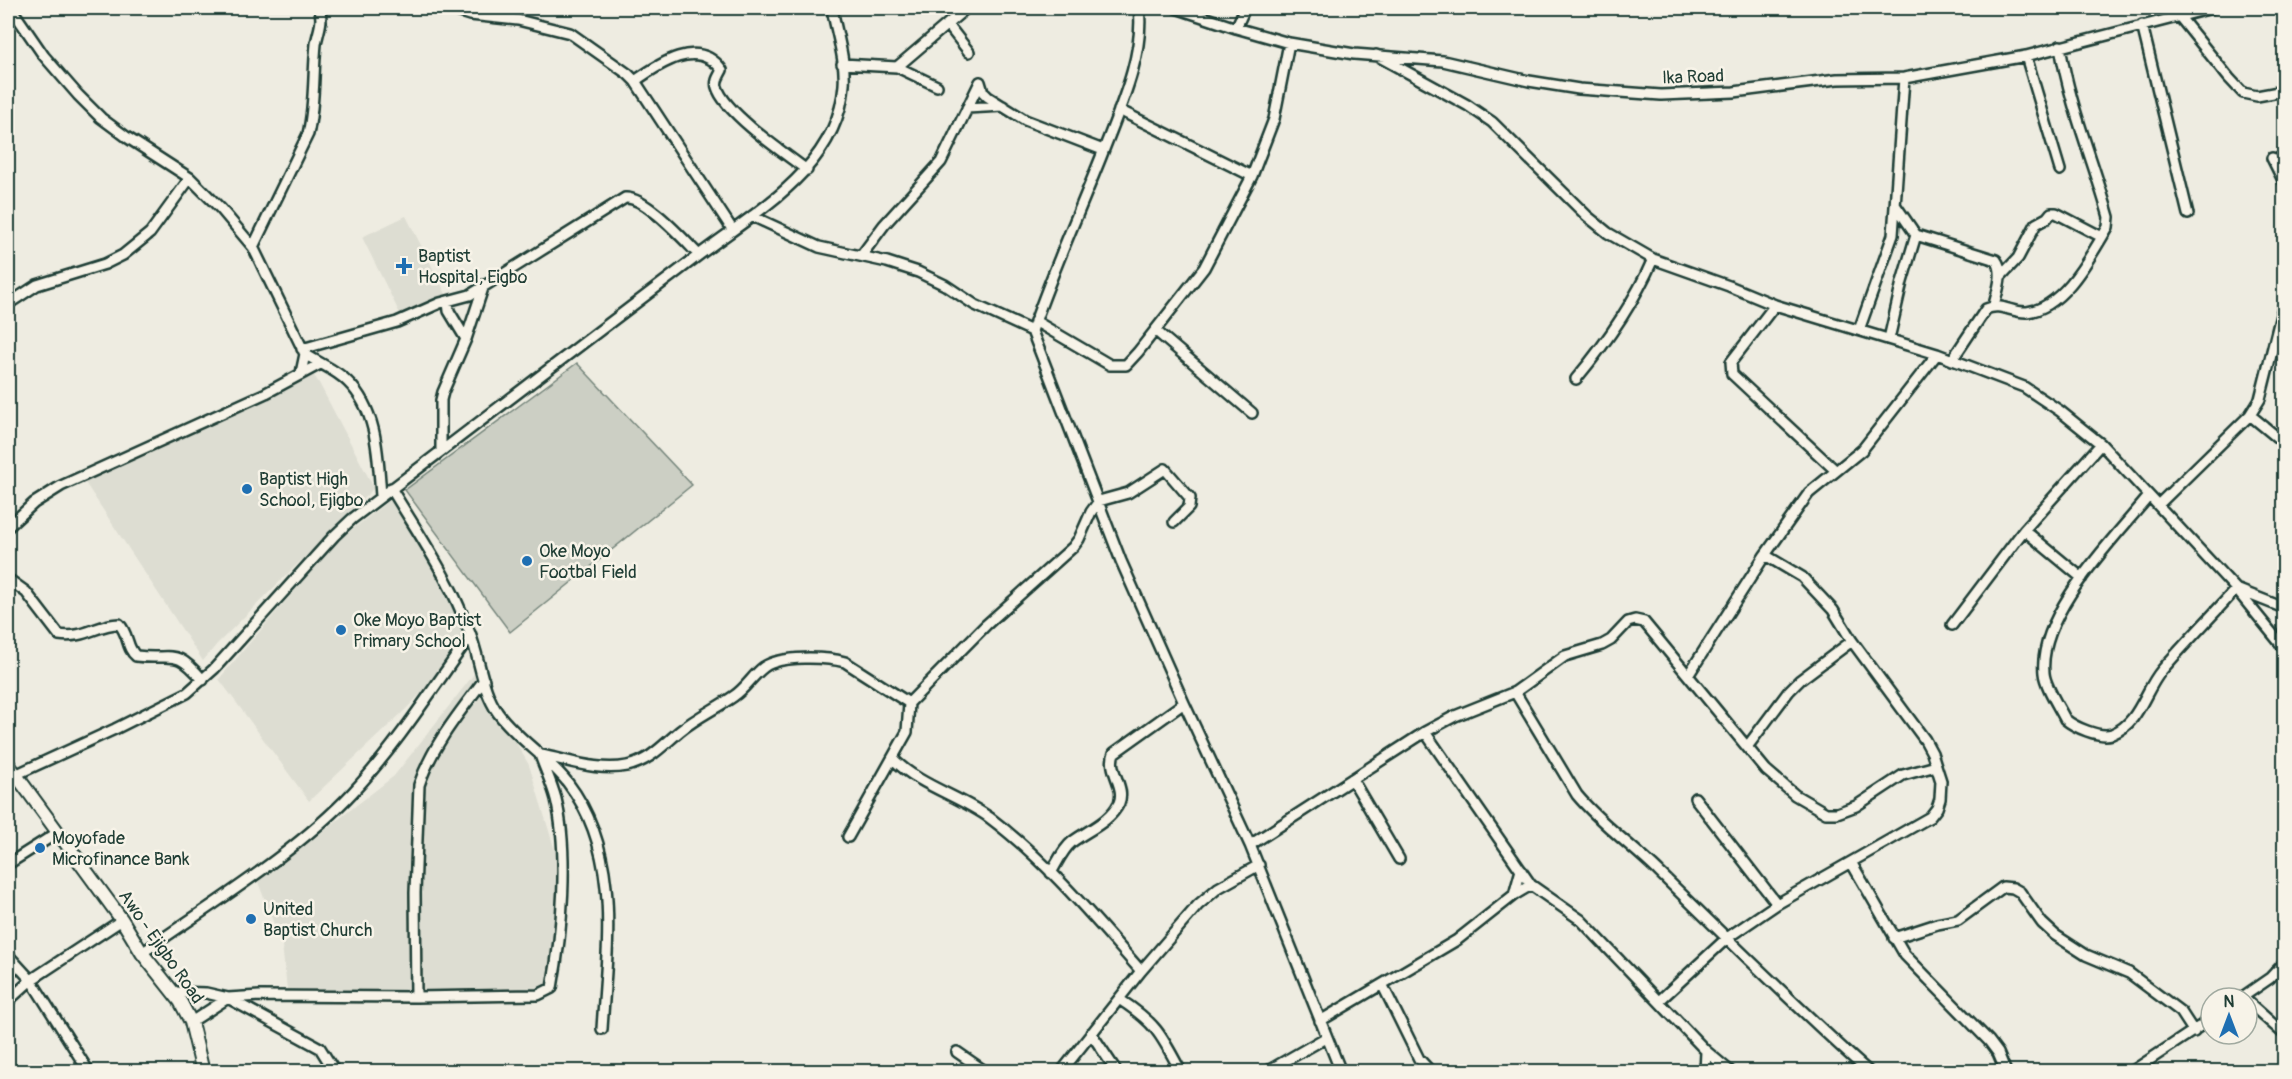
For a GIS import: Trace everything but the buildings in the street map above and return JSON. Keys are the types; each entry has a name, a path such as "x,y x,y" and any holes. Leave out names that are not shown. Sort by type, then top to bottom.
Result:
{"main road":[{"name":"Awo - Ejigbo Road","path":"8,764 122,920 142,953 174,992 191,1022 203,1071"}],"street":[{"path":"11,8 44,56 101,118 190,178 221,209 253,247 303,352 347,380 360,395 374,431 381,496"},
{"path":"253,247 308,134 312,118 316,42 322,15 319,8"},
{"path":"448,8 470,15 518,20 570,33 628,74 635,81 732,229"},
{"path":"15,775 187,693 203,680 334,536 381,496 732,229 753,216 807,170 828,140 838,116 844,84 832,8"},
{"path":"1139,8 1141,24 1119,110 1033,326 1034,342 1121,561 1259,865 1341,1071"},
{"name":"Ika Road","path":"1176,8 1289,43 1354,54 1443,61 1529,81 1579,89 1661,95 1734,92 1837,79 1904,78 2026,56 2212,8"},
{"path":"1236,28 1245,8"},
{"path":"897,67 965,9"},
{"path":"2179,16 2243,93 2257,96 2284,91"},
{"path":"948,25 969,51"},
{"path":"2142,25 2188,214"},
{"path":"753,216 819,248 861,256 918,272 945,285 984,309 1033,326 1110,365 1126,364 1156,331 1204,268 1252,176 1274,119 1289,43"},
{"path":"1952,360 1986,309 1994,305 2023,312 2030,311 2062,294 2072,283 2108,227 2109,217 2089,158 2060,46"},
{"path":"635,81 658,64 675,57 697,55 711,59 722,70 716,80 717,89 734,110 757,132 807,170"},
{"path":"1376,55 1467,105 1492,122 1587,216 1608,233 1653,259 1775,305 1937,354 2024,387 2060,411 2101,444 2236,589 2284,648"},
{"path":"2026,56 2060,170"},
{"path":"842,64 897,67 937,86"},
{"path":"1859,330 1891,242 1896,206 1904,78"},
{"path":"861,256 884,225 940,162 980,82 983,92 1025,120 1103,150"},
{"path":"967,108 1003,106"},
{"path":"1119,110 1252,176"},
{"path":"2272,158 2284,182"},
{"path":"8,304 37,285 105,264 123,255 150,233 190,178"},
{"path":"303,352 397,322 429,307 470,295 625,198 638,201 699,255"},
{"path":"1896,206 1916,235 1996,260 2000,268 2000,277 1994,305"},
{"path":"2000,277 2018,258 2036,224 2051,213 2056,213 2102,237"},
{"path":"1889,339 1903,276 1916,235"},
{"path":"1576,379 1602,348 1627,310 1641,287 1653,259"},
{"path":"441,450 441,400 466,339 484,285"},
{"path":"448,302 449,311 466,339"},
{"path":"2158,505 2250,415 2260,399 2284,303"},
{"path":"1775,305 1731,362 1732,374 1835,470"},
{"path":"1156,331 1252,413"},
{"path":"301,374 303,352"},
{"path":"1689,674 1765,555 1809,493 1862,450 1937,354"},
{"path":"8,527 34,503 61,486 266,393 320,364"},
{"path":"2250,415 2284,443"},
{"path":"1952,625 2024,530 2101,444"},
{"path":"848,837 907,732 909,704 986,625 1073,547 1080,539 1091,512 1099,501 1128,493 1166,469 1190,498 1189,507 1174,522"},
{"path":"391,488 449,585 471,635 484,680 497,712 566,781 579,798 588,817 606,878 609,904 602,1029"},
{"path":"2149,496 2069,593 2048,635 2044,673 2065,719 2071,724 2102,735 2114,733 2133,719 2160,672 2236,589"},
{"path":"2024,530 2082,578"},
{"path":"1659,1002 1727,938 1777,904 1930,817 1940,799 1941,781 1925,740 1852,641 1833,610 1807,582 1765,555"},
{"path":"8,579 33,599 59,635 81,635 111,624 119,624 125,630 129,650 136,656 168,655 183,660 203,680"},
{"path":"2236,589 2284,608"},
{"path":"1250,845 1425,732 1455,716 1515,692 1557,661 1575,652 1602,645 1611,640 1628,622 1635,620 1644,622 1766,770 1795,795 1826,813 1837,813 1856,806 1903,775 1936,766"},
{"path":"142,953 269,863 316,826 353,792 403,729 471,635"},
{"path":"1747,747 1789,691 1852,641"},
{"path":"540,755 602,768 626,766 645,760 680,731 740,692 763,668 773,662 787,659 845,662 909,704"},
{"path":"416,997 415,893 419,785 424,770 450,723 484,680"},
{"path":"1515,692 1577,795 1590,810 1652,865 1828,1035 1869,1071"},
{"path":"1051,873 1067,847 1114,811 1121,793 1112,768 1114,753 1184,703"},
{"path":"1425,732 1531,885 1581,920 1706,1051 1731,1071"},
{"path":"191,1022 228,998 538,995 552,988 560,947 562,846 556,798 540,755"},
{"path":"893,759 905,771 952,795 989,818 1031,853 1141,971"},
{"path":"1352,779 1399,859"},
{"path":"1695,798 1777,904"},
{"path":"8,864 57,833"},
{"path":"1851,862 1905,955 1989,1041 1998,1053 2006,1071"},
{"path":"1061,1071 1141,971 1203,900 1218,888 1259,865"},
{"path":"1514,895 1521,870"},
{"path":"1320,1021 1383,986 1465,935 1514,895 1531,885"},
{"path":"1894,938 1937,924 1958,920 2003,887 2013,888 2020,892 2042,923 2055,935 2086,955 2129,973 2181,1012 2194,1032"},
{"path":"8,1001 31,980 122,920"},
{"path":"8,955 31,980 89,1071"},
{"path":"2259,987 2284,963"},
{"path":"1383,986 1419,1059 1431,1071"},
{"path":"174,992 206,993 228,998 320,1048 335,1071"},
{"path":"1119,999 1147,1018 1157,1029 1181,1071"},
{"path":"2259,1013 2284,1034"},
{"path":"2131,1071 2199,1028"},
{"path":"1091,1032 1117,1071"},
{"path":"1266,1071 1327,1037"},
{"path":"1705,1071 1706,1051"},
{"path":"957,1052 986,1071"}],"shaded area":[{"name":"Baptist Hospital, Eigbo","path":"406,216 446,294 401,316 362,237"},
{"name":"Oke Moyo Footbal Field","path":"577,363 692,485 510,632 405,490"},
{"path":"313,374 374,488 217,644 203,661 84,481"},
{"path":"391,499 450,595 465,636 441,672 406,709 309,801 219,679 334,544"},
{"path":"475,673 529,765 559,864 556,960 546,988 538,992 287,989 282,945 258,882 394,776"}],"place":[{"name":"Baptist Hospital, Eigbo","path":"404,266"},
{"name":"Baptist High School, Ejigbo","path":"247,489"},
{"name":"Oke Moyo Footbal Field","path":"527,561"},
{"name":"Oke Moyo Baptist Primary School","path":"341,630"},
{"name":"Moyofade Microfinance Bank","path":"40,848"},
{"name":"United Baptist Church","path":"251,919"}]}
